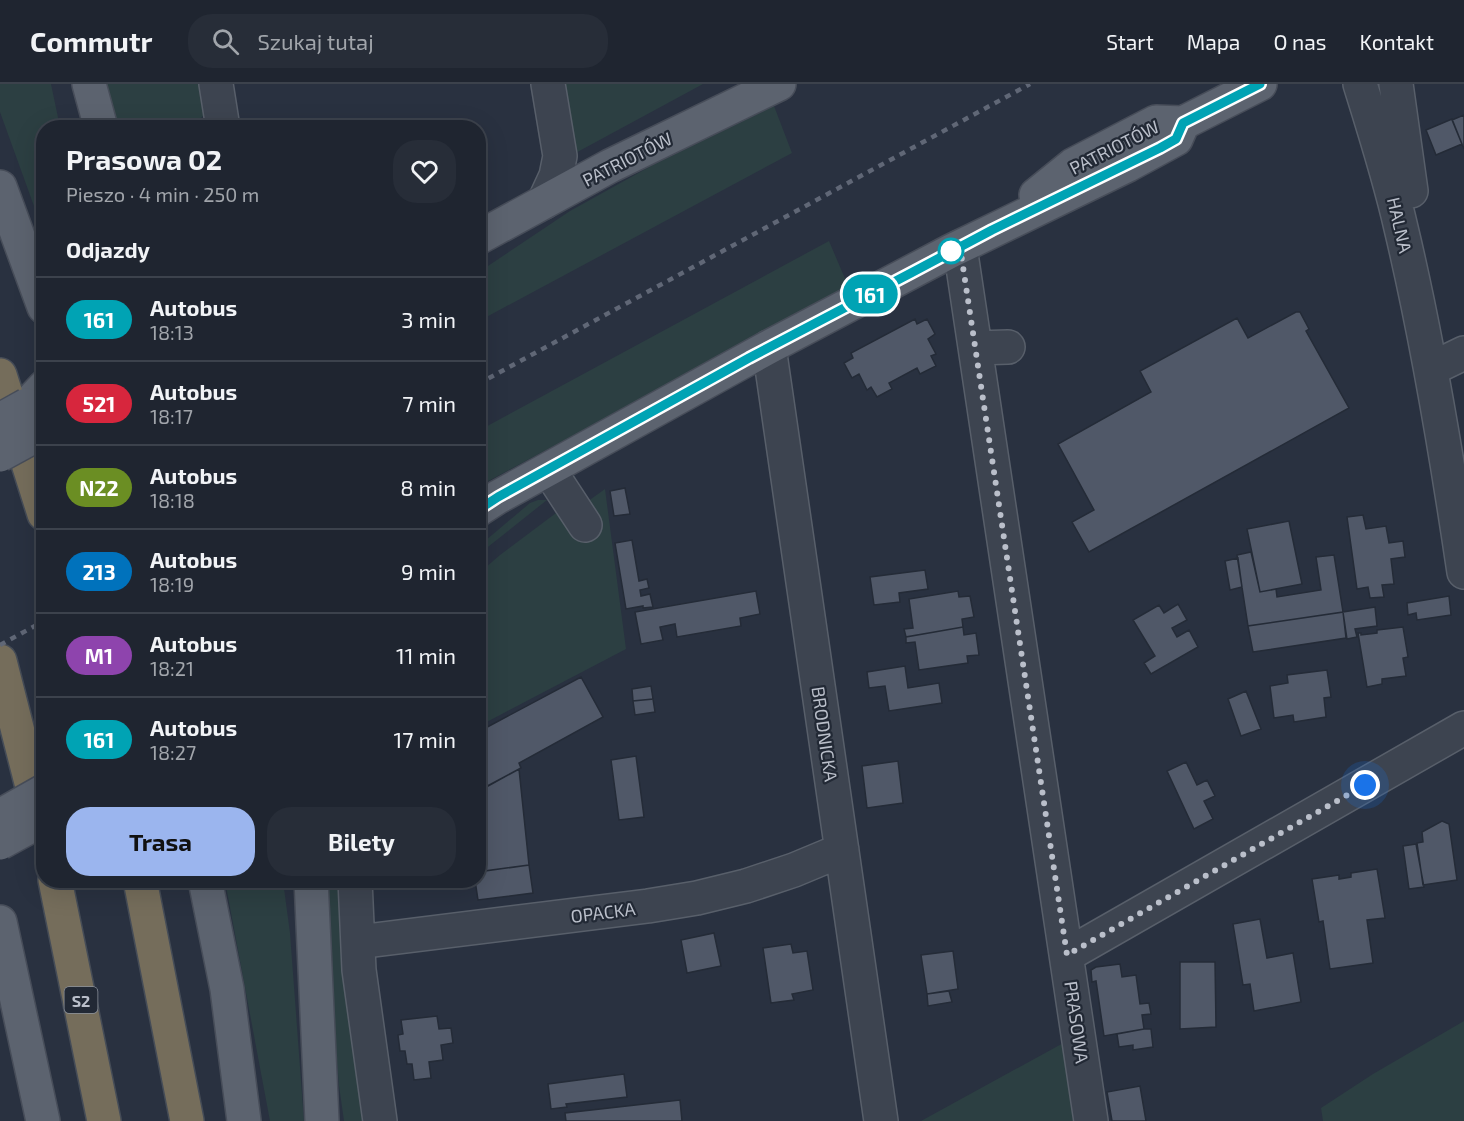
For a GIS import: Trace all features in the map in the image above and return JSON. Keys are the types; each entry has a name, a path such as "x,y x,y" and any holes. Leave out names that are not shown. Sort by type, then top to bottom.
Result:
{"highway":[{"path":"0,375 36,489"},
{"path":"0,661 36,803"},
{"name":"S2","path":"57,888 104,1121"},
{"path":"142,888 187,1121"}],"main road":[{"path":"72,84 78,120"},
{"path":"89,84 99,120"},
{"name":"PATRIOTÓW","path":"486,234 610,166 779,84"},
{"name":"PATRIOTÓW","path":"486,505 769,347 992,230 1073,165 1156,122 1183,123 1260,84"},
{"path":"0,187 36,285"},
{"path":"0,455 32,409"},
{"path":"0,472 36,453"},
{"path":"0,816 36,796"},
{"path":"0,843 36,823"},
{"path":"207,888 226,989 244,1121"},
{"path":"294,888 318,1064"},
{"path":"311,888 322,1121"},
{"path":"0,922 43,1121"}],"street":[{"path":"216,84 222,120"},
{"path":"544,202 556,176 560,156 548,84"},
{"name":"HALNA","path":"1360,84 1383,156 1402,230 1431,369 1464,572"},
{"name":"HALNA","path":"1395,84 1415,225 1431,369"},
{"path":"560,156 588,166 610,166"},
{"name":"PRASOWA","path":"960,247 1090,1121"},
{"name":"BRODNICKA","path":"769,347 881,1121"},
{"path":"975,348 1008,347"},
{"path":"1431,369 1464,353"},
{"path":"549,470 585,525"},
{"path":"1067,955 1464,728"},
{"name":"OPACKA","path":"358,942 697,898 746,886 794,870 842,849"},
{"path":"355,888 359,969 380,1121"}],"shaded area":[{"path":"0,84 51,84 59,120 36,120 36,212 0,112"},
{"path":"104,84 203,84 206,113 199,120 112,120"},
{"path":"560,84 703,84 570,156"},
{"path":"774,106 792,153 486,317 486,267 570,211 651,166"},
{"path":"829,241 849,288 486,482 486,427"},
{"path":"605,489 626,649 486,722 486,567 560,510 563,519"},
{"path":"547,500 486,548 486,540 530,503"},
{"path":"226,888 284,888 290,933 304,1121 270,1121"},
{"path":"324,888 345,888 367,1121 344,1121 339,1086"},
{"path":"1464,1021 1464,1121 1323,1121 1321,1108 1373,1074"},
{"path":"1067,1041 1078,1121 921,1121"}],"building":[{"path":"1464,115 1464,149 1452,120"},
{"path":"1452,119 1462,144 1436,155 1426,130"},
{"path":"1300,312 1309,329 1306,331 1349,408 1089,552 1072,522 1094,510 1058,444 1151,392 1140,371 1237,318 1248,338"},
{"path":"915,319 917,324 927,319 935,334 928,339 936,354 931,356 936,366 920,374 917,368 889,383 892,389 877,397 871,387 867,390 859,374 852,378 844,363 853,358 851,353"},
{"path":"625,488 630,514 614,516 610,491"},
{"path":"1363,515 1366,529 1386,526 1389,543 1403,541 1405,557 1391,559 1394,584 1382,585 1384,597 1370,598 1368,587 1357,589 1347,517"},
{"path":"1289,521 1302,584 1260,592 1247,529"},
{"path":"632,540 639,581 647,579 649,588 640,590 641,596 650,594 653,607 626,609 615,543"},
{"path":"1251,552 1260,592 1276,589 1277,597 1321,590 1316,557 1334,555 1343,612 1248,626 1237,555"},
{"path":"1238,558 1242,587 1230,590 1225,561"},
{"path":"925,570 928,589 899,593 900,602 874,605 870,577"},
{"path":"756,591 760,614 740,618 741,626 677,637 675,624 660,627 663,640 641,644 635,612"},
{"path":"958,591 959,597 970,596 974,617 962,619 963,627 906,637 904,629 913,628 909,599"},
{"path":"1449,596 1451,615 1417,620 1416,613 1408,615 1407,603"},
{"path":"1178,604 1187,620 1172,628 1177,637 1189,630 1198,647 1151,674 1144,663 1155,656 1133,620 1159,605 1164,613"},
{"path":"1375,607 1377,626 1355,629 1357,637 1347,639 1343,612"},
{"path":"1343,612 1346,638 1253,652 1248,626"},
{"path":"963,627 964,635 976,633 979,655 967,656 968,663 919,670 915,642 906,643 906,637"},
{"path":"1403,627 1408,657 1403,658 1406,676 1382,679 1382,684 1367,687 1358,633 1361,635 1377,633 1377,630"},
{"path":"905,666 908,688 939,683 942,703 889,711 885,686 869,688 867,672"},
{"path":"1327,670 1331,697 1324,698 1326,717 1294,722 1293,715 1274,718 1270,686 1288,683 1287,675"},
{"path":"581,677 603,717 519,763 521,768 486,787 486,728"},
{"path":"651,686 653,699 633,701 632,689"},
{"path":"1246,691 1261,729 1241,736 1228,699"},
{"path":"653,699 655,712 635,715 633,701"},
{"path":"636,756 644,817 619,820 611,760"},
{"path":"898,761 903,803 867,808 862,766"},
{"path":"1186,762 1197,785 1207,780 1215,796 1204,801 1213,819 1194,829 1167,771"},
{"path":"519,769 529,865 486,871 486,787"},
{"path":"1442,821 1449,824 1457,880 1423,885 1417,843 1423,842 1422,832"},
{"path":"1416,844 1424,887 1409,889 1403,846"},
{"path":"529,865 533,893 478,900 476,888 486,888 486,871"},
{"path":"1377,869 1385,918 1367,920 1373,963 1330,969 1323,921 1319,922 1312,879 1339,875 1339,879 1351,877 1351,873"},
{"path":"1260,919 1267,958 1293,953 1301,1002 1254,1011 1250,984 1243,985 1233,924"},
{"path":"714,933 721,966 687,973 681,940"},
{"path":"791,944 793,953 807,951 813,990 792,994 794,1000 771,1003 763,948"},
{"path":"953,951 958,989 927,994 921,955"},
{"path":"1180,962 1215,962 1216,1027 1180,1029"},
{"path":"1120,964 1122,977 1136,975 1140,1004 1149,1003 1151,1014 1142,1015 1144,1029 1104,1036 1096,981 1092,982 1091,970 1096,967"},
{"path":"949,991 952,1002 928,1006 927,994"},
{"path":"437,1016 439,1029 451,1028 453,1043 441,1045 443,1060 429,1062 431,1078 414,1080 412,1064 407,1064 405,1051 400,1051 398,1035 403,1034 401,1020"},
{"path":"1151,1029 1153,1047 1133,1050 1133,1045 1119,1047 1117,1034"},
{"path":"624,1074 627,1097 566,1104 567,1107 551,1109 548,1084"},
{"path":"1140,1086 1146,1121 1112,1121 1107,1092"},
{"path":"680,1100 682,1121 566,1121 565,1113"}],"railway":[{"path":"486,380 1030,84"},
{"path":"0,645 36,625"}],"bus line":[{"name":"161","path":"486,505 769,347 992,230 1160,148 1176,139 1183,123 1260,84"}],"route":[{"path":"951,251 960,247 1067,955 1365,785"}]}
